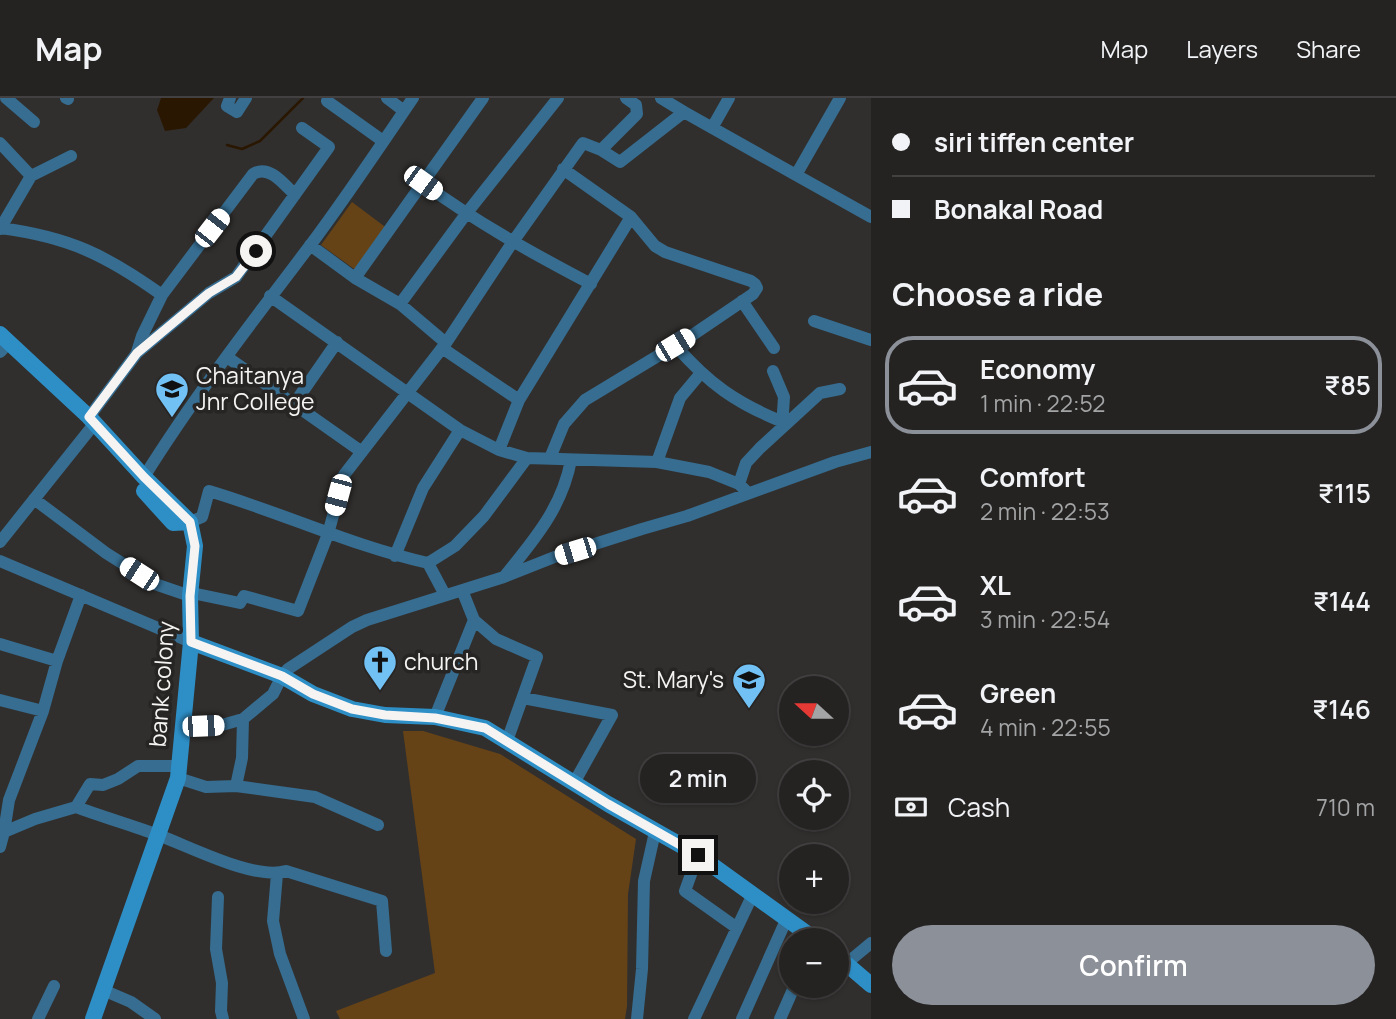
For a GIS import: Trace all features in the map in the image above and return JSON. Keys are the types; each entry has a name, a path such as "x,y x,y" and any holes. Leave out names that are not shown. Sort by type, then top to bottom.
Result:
{"main road":[{"path":"1,345 91,423 190,522"},
{"path":"91,423 173,523 190,522"},
{"name":"bank colony","path":"93,1019 159,836 179,772 191,642 195,546 190,522"},
{"path":"191,642 282,676 313,694 352,709 385,715 435,718 485,728 655,832 698,855 801,928"},
{"path":"849,965 871,985"}],"street":[{"path":"6,98 34,122"},
{"path":"230,98 227,106 237,112 246,98"},
{"path":"387,98 404,111"},
{"path":"144,477 413,98"},
{"path":"355,278 483,98"},
{"path":"400,304 466,214 558,98"},
{"path":"601,150 637,114 636,105 626,98"},
{"path":"662,98 684,113 871,217"},
{"path":"712,128 729,98"},
{"path":"796,175 840,98"},
{"path":"327,101 383,141"},
{"path":"34,499 106,553 155,584 240,603 244,596 298,611 328,534 344,475 444,345 583,143 620,162 684,113"},
{"path":"137,353 209,293 236,277 329,147 302,128"},
{"path":"0,143 31,176"},
{"path":"71,156 31,176 0,229 65,242 92,251 121,266 162,295"},
{"path":"550,458 564,424 579,406 756,291 754,282 665,252 655,246 631,217 563,169"},
{"path":"0,542 5,525 34,499 91,423 137,353 162,295 253,174 269,171 295,195"},
{"path":"423,183 512,243 591,284"},
{"path":"499,450 519,400 631,217"},
{"path":"310,246 355,278 400,304 444,345 519,400"},
{"path":"270,296 460,430 499,450 527,458 657,462 709,472 744,489"},
{"path":"742,301 774,348"},
{"path":"814,321 871,340"},
{"path":"294,404 337,342"},
{"path":"675,345 700,374 732,398 782,426"},
{"path":"228,357 362,452"},
{"path":"774,372 785,397 782,426"},
{"path":"657,462 680,398 700,374"},
{"path":"744,489 746,463 782,426 820,393 840,388"},
{"path":"395,556 423,488 460,430"},
{"path":"184,726 222,725 243,719 273,694 282,676 352,627 367,620 504,577 557,556 687,516 744,489 787,481 835,462 871,452"},
{"path":"190,522 202,517 209,491 255,505 328,534 395,556 428,563 455,546 484,516 527,458"},
{"path":"504,577 554,512 567,482 571,460"},
{"path":"0,561 191,642"},
{"path":"428,563 445,595"},
{"path":"461,590 474,620 496,639 537,657 507,741"},
{"path":"0,847 5,798 43,711 57,661 81,595"},
{"path":"435,718 474,620"},
{"path":"0,644 57,661"},
{"path":"523,698 612,715 574,783"},
{"path":"0,700 43,711"},
{"path":"236,786 242,758 243,719"},
{"path":"76,807 90,784 103,785 138,766 179,772 206,787 236,786 315,797 379,825"},
{"path":"2,834 35,819 76,807 234,865 277,874 286,871 382,901 386,951"},
{"path":"637,1019 642,969 644,881 655,832"},
{"path":"698,855 685,891 737,928"},
{"path":"277,874 275,932 301,1018"},
{"path":"694,1019 753,894"},
{"path":"218,897 216,949 222,983 223,1019"},
{"path":"742,1019 788,918"},
{"path":"849,955 871,943"},
{"path":"38,1019 54,986"},
{"path":"103,990 131,1003 155,1019"},
{"path":"780,1019 789,998"}],"shaded area":[{"path":"161,98 214,98 186,128 165,131 157,110"},
{"path":"352,202 388,229 357,271 321,245"},
{"path":"403,731 423,731 500,754 636,839 628,894 625,1019 340,1019 336,1011 435,973"}],"waterway":[{"path":"227,145 242,149 260,141 303,98"}],"place":[{"name":"Chaitanya Jnr College","path":"172,419"},
{"name":"church","path":"380,692"},
{"name":"St. Mary's","path":"749,710"}],"route":[{"path":"256,251 236,277 209,293 137,353 89,417 190,522 195,546 190,596 191,642 282,676 313,694 352,709 385,715 435,718 485,728 608,804 698,855"}]}
